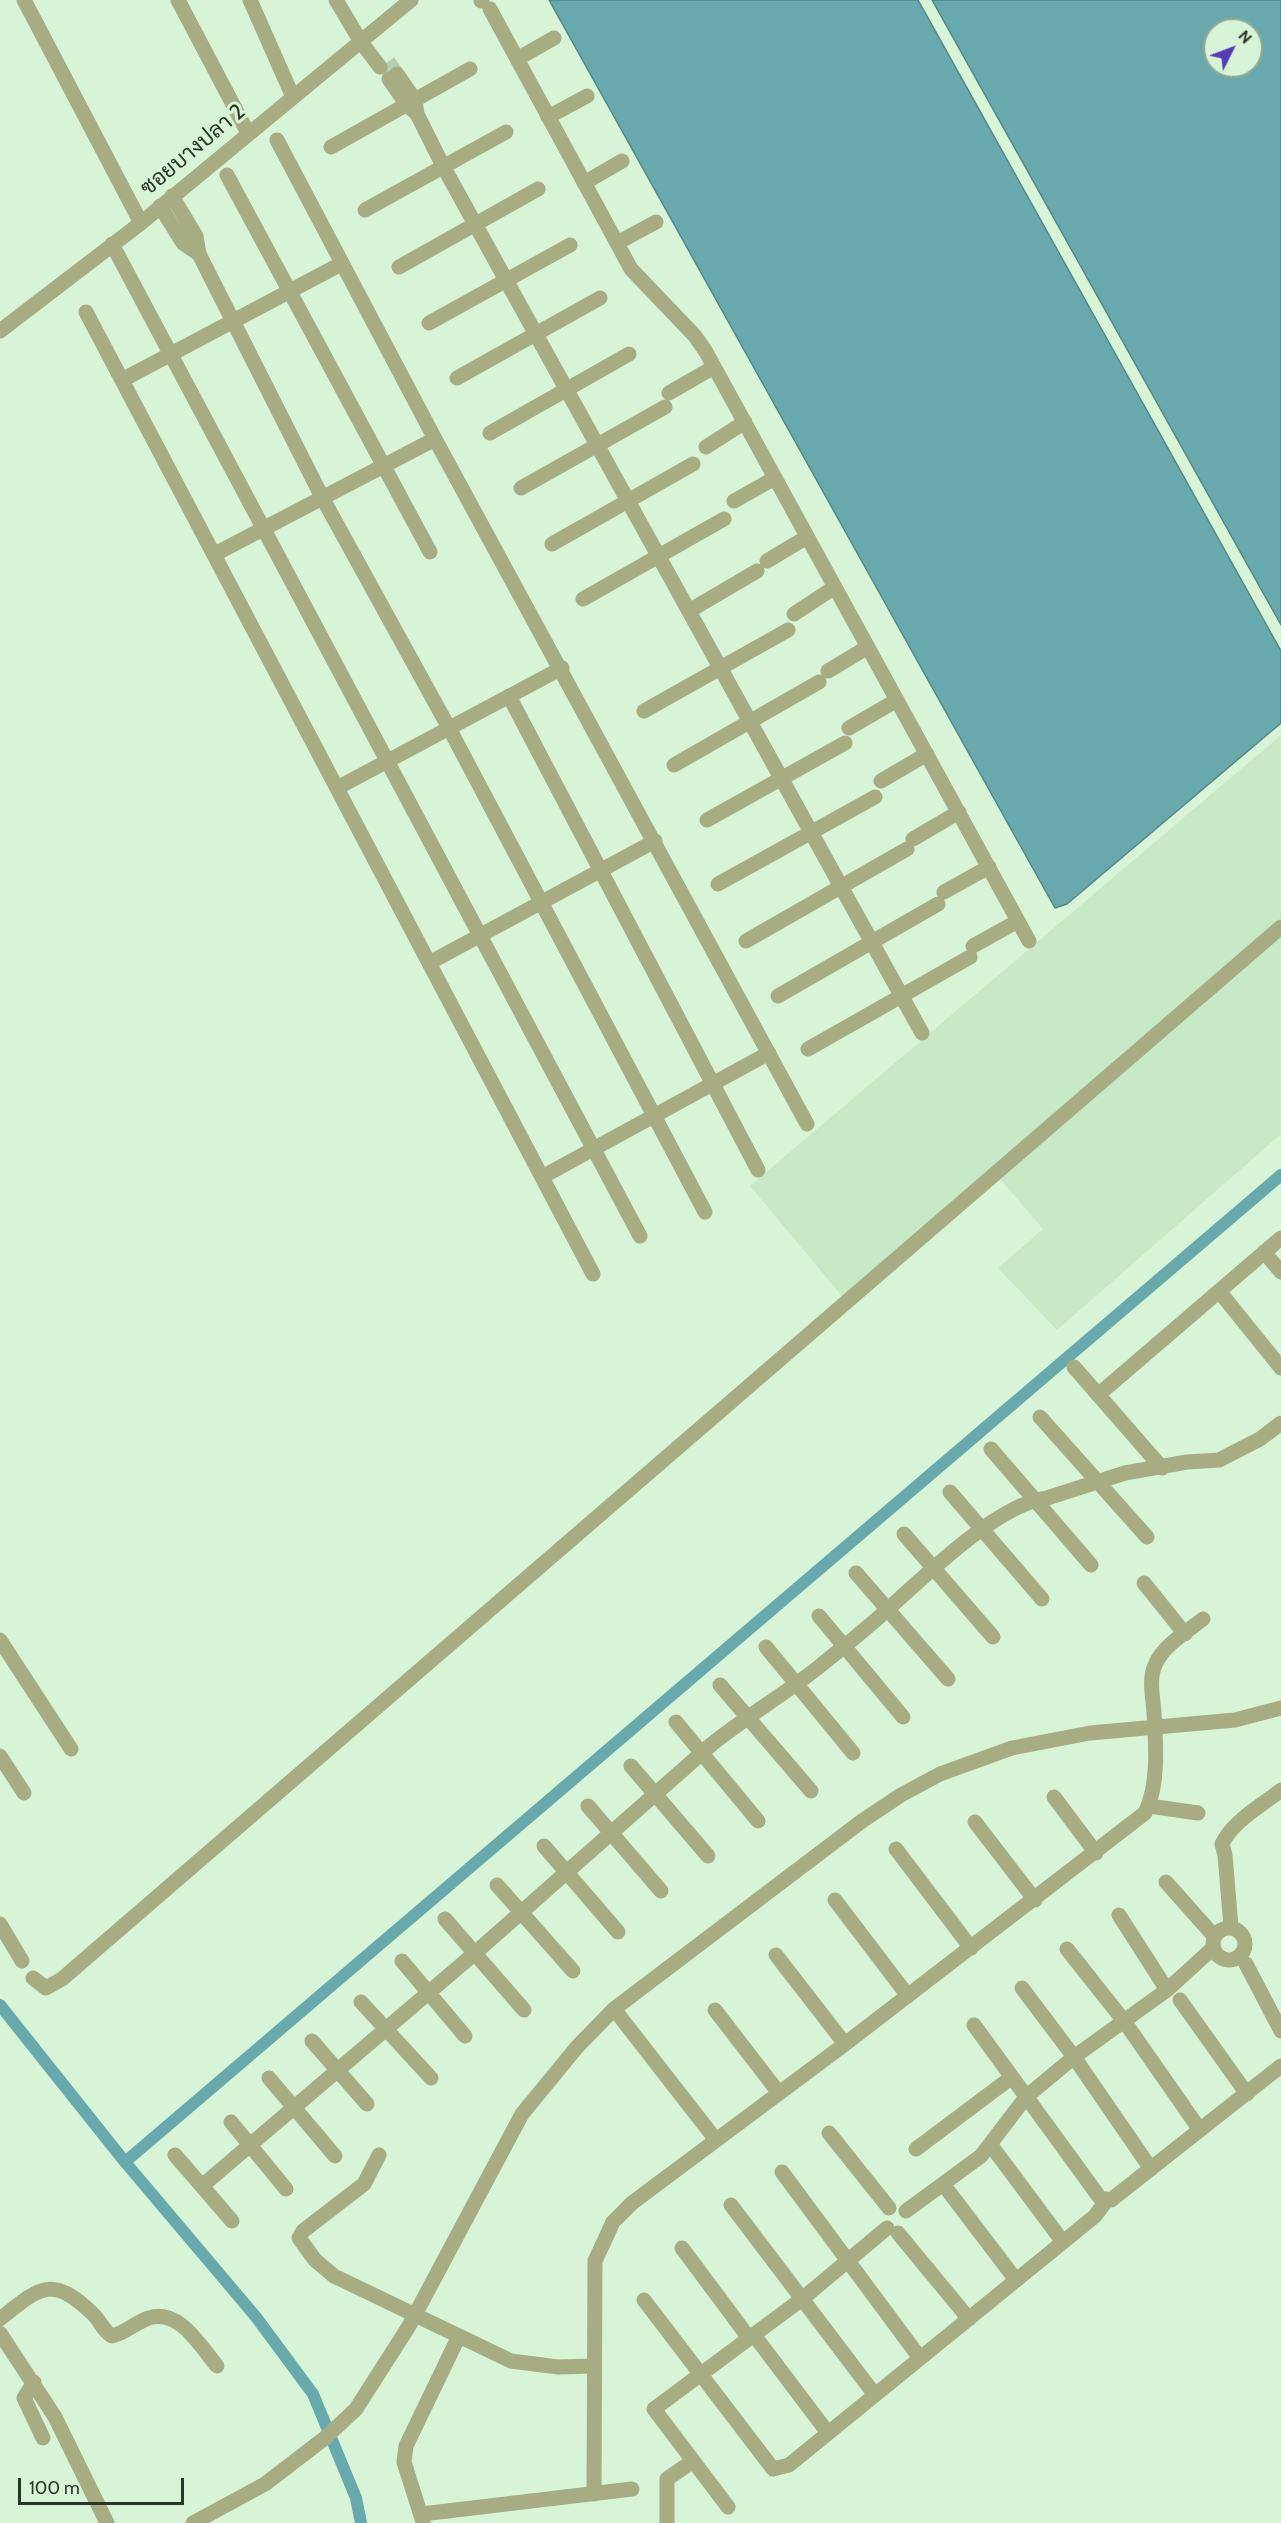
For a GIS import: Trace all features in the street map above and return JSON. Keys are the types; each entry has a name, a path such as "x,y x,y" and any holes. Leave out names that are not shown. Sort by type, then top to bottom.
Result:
{"street":[{"path":"24,0 141,223"},
{"path":"178,0 248,133"},
{"path":"250,0 292,98"},
{"path":"336,0 413,106 443,166 922,1033"},
{"name":"ซอยบางปลา 2","path":"0,331 141,223 411,0"},
{"path":"485,2 637,278 695,336 714,367 1029,941"},
{"path":"517,59 554,38"},
{"path":"331,147 413,106 470,69"},
{"path":"548,117 587,96"},
{"path":"364,210 506,132"},
{"path":"277,140 435,439 562,668 807,1124"},
{"path":"584,183 622,161"},
{"path":"227,175 430,552"},
{"path":"399,267 538,189"},
{"path":"172,196 196,236 199,255 232,324 323,499 449,728 705,1212"},
{"path":"160,206 183,243 199,255"},
{"path":"617,243 656,222"},
{"path":"112,244 640,1236"},
{"path":"429,323 570,244"},
{"path":"122,380 232,324 341,264"},
{"path":"456,378 600,298"},
{"path":"86,312 593,1274"},
{"path":"490,433 629,354"},
{"path":"521,488 597,445 714,367"},
{"path":"706,447 745,422"},
{"path":"215,554 435,439"},
{"path":"552,544 693,464"},
{"path":"734,501 775,478"},
{"path":"583,599 724,519"},
{"path":"689,611 807,537"},
{"path":"794,614 835,587"},
{"path":"644,711 788,630"},
{"path":"674,765 750,722 868,647"},
{"path":"337,788 562,668"},
{"path":"508,696 758,1170"},
{"path":"849,728 897,700"},
{"path":"707,820 845,743"},
{"path":"880,782 927,754"},
{"path":"718,884 875,797"},
{"path":"746,941 841,886 959,812"},
{"path":"429,963 655,841"},
{"path":"778,996 872,942 989,867"},
{"path":"808,1050 902,996 1018,921"},
{"path":"33,1978 46,1988 62,1979 1281,927"},
{"path":"542,1177 769,1053"},
{"path":"1098,1395 1281,1238"},
{"path":"1264,1252 1281,1272"},
{"path":"1219,1291 1281,1368"},
{"path":"1074,1367 1162,1468"},
{"path":"1040,1417 1147,1537"},
{"path":"202,2186 340,2070 747,1715 797,1684 844,1647 933,1567 982,1530 1034,1499 1125,1473 1187,1462 1219,1460 1260,1439 1281,1423"},
{"path":"991,1449 1091,1565"},
{"path":"950,1492 1042,1599"},
{"path":"904,1534 993,1637"},
{"path":"856,1573 948,1679"},
{"path":"1144,1583 1185,1634"},
{"path":"819,1617 903,1717"},
{"path":"594,2494 595,2261 603,2239 613,2222 632,2203 1135,1823 1149,1806 1154,1780 1155,1729 1151,1679 1155,1664 1161,1654 1203,1619"},
{"path":"0,1640 71,1749"},
{"path":"766,1647 854,1753"},
{"path":"720,1686 811,1791"},
{"path":"193,2523 265,2484 345,2422 387,2364 522,2114 577,2047 614,2009 862,1821 930,1779 1012,1748 1090,1733 1155,1729 1235,1720 1281,1708"},
{"path":"676,1722 758,1821"},
{"path":"0,1756 24,1793"},
{"path":"631,1766 708,1856"},
{"path":"1231,1927 1225,1855 1221,1844 1226,1835 1281,1790"},
{"path":"1054,1797 1096,1853"},
{"path":"588,1806 661,1891"},
{"path":"1149,1806 1198,1813"},
{"path":"975,1822 1035,1900"},
{"path":"544,1846 618,1932"},
{"path":"896,1849 971,1948"},
{"path":"906,2211 981,2156 1026,2097 1074,2057 1167,1990 1214,1942 1219,1930 1231,1927 1236,1929 1244,1938 1244,1951 1238,1957 1223,1960 1214,1942 1166,1882"},
{"path":"497,1885 573,1971"},
{"path":"835,1900 908,1996"},
{"path":"1119,1915 1167,1990"},
{"path":"445,1919 524,2010"},
{"path":"0,1924 22,1961"},
{"path":"1067,1948 1124,2021 1200,2130"},
{"path":"776,1955 845,2044"},
{"path":"402,1961 465,2036"},
{"path":"1246,1964 1281,2031"},
{"path":"1022,1988 1074,2057 1150,2169"},
{"path":"1180,2000 1247,2094"},
{"path":"361,2002 431,2078"},
{"path":"614,2009 716,2140"},
{"path":"715,2010 779,2093"},
{"path":"974,2025 1100,2199 1106,2201 1111,2200 1281,2066"},
{"path":"312,2041 340,2070 367,2104"},
{"path":"916,2149 1012,2077"},
{"path":"268,2078 335,2156"},
{"path":"231,2122 286,2189"},
{"path":"829,2133 889,2208"},
{"path":"990,2144 1063,2242"},
{"path":"175,2155 232,2221"},
{"path":"379,2155 364,2184 303,2231 299,2238 315,2260 329,2272 511,2361 558,2367 594,2366"},
{"path":"782,2172 920,2358"},
{"path":"943,2184 1016,2280"},
{"path":"644,2300 773,2469 789,2465 1095,2216 1106,2201"},
{"path":"732,2205 875,2395"},
{"path":"728,2507 654,2409 848,2262 893,2230 906,2228 909,2220 906,2211 898,2207 889,2208 884,2215 884,2224 893,2230 969,2319"},
{"path":"682,2248 828,2433"},
{"path":"0,2319 29,2296 41,2289 51,2288 66,2293 84,2306 99,2320 105,2332 112,2336 148,2318 160,2315 173,2318 217,2366"},
{"path":"0,2333 55,2417 107,2523"},
{"path":"459,2336 406,2446 405,2462 422,2518 632,2489"},
{"path":"34,2382 24,2398 43,2438"},
{"path":"667,2523 667,2479 693,2460"}],"shaded area":[{"path":"1281,735 1281,1134 1057,1330 998,1268 1043,1229 995,1173 846,1301 750,1186"}],"water":[{"path":"549,0 918,0 1281,651 1281,723 1067,904 1055,908"},
{"path":"932,0 1281,0 1281,625"}],"waterway":[{"path":"125,2162 1281,1175"},
{"path":"0,2005 125,2162 256,2317 313,2394 356,2498 361,2523"}],"tunnel":[{"path":"388,62 397,74"}]}
